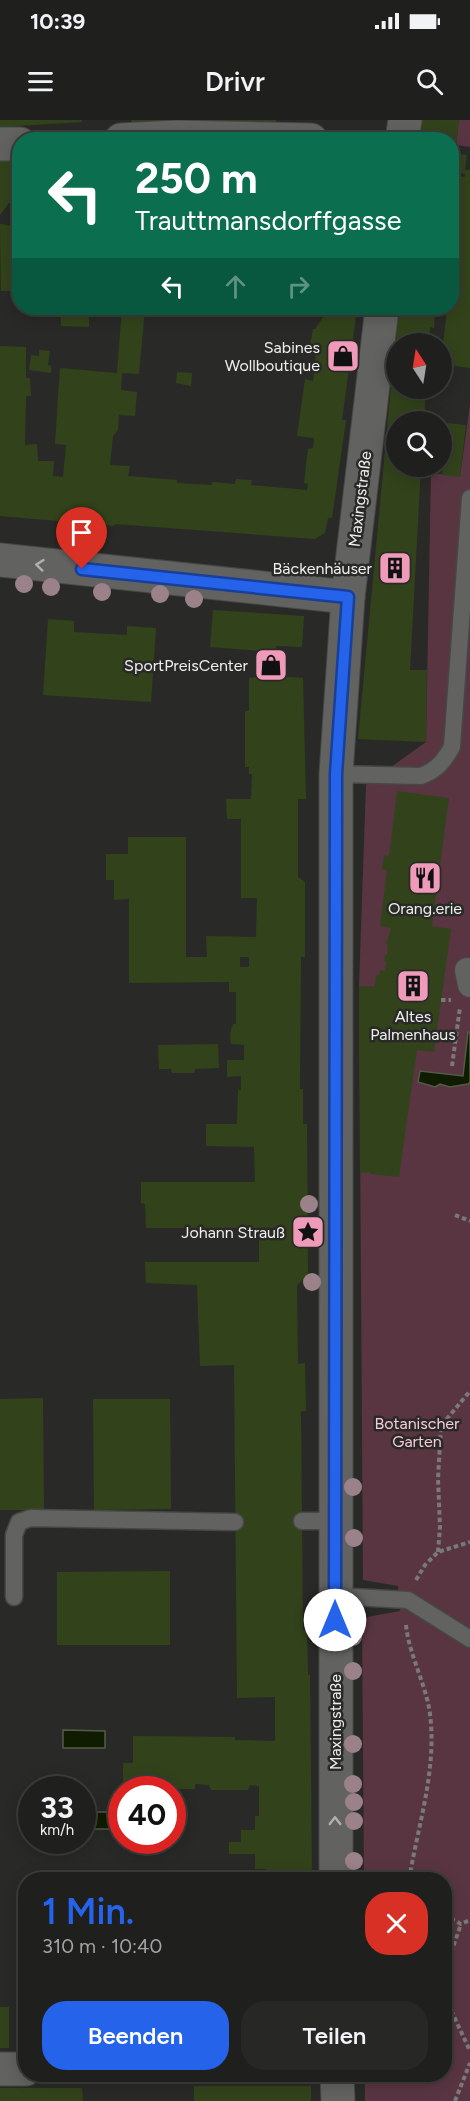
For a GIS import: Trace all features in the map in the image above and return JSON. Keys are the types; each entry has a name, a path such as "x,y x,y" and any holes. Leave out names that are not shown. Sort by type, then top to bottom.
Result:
{"street":[{"name":"Maxingstraße","path":"336,1872 336,774 348,597 381,315"},
{"path":"0,560 348,597"},
{"path":"0,2069 18,2069"},
{"path":"337,2082 338,2101"}],"lane":[{"path":"336,774 421,776 434,771 446,759 452,747 470,498"},
{"path":"14,1597 14,1535 19,1522 31,1518 235,1522"},
{"path":"302,1521 335,1521"},
{"path":"335,1596 408,1600 470,1639"}],"path":[{"path":"455,1215 470,1221"},
{"path":"438,1552 441,1426 470,1391"},
{"path":"411,1872 432,1746 425,1692 407,1632 408,1600 425,1565 438,1552 470,1542"},
{"path":"452,1919 461,1924"},
{"path":"452,1950 461,1924 470,1920"},
{"path":"452,2011 470,2051"},
{"path":"455,2101 470,2063"}],"green space":[{"path":"459,120 470,120 470,147 459,145"},
{"name":"Botanischer Garten","path":"470,404 470,2101 365,2101 365,2082 452,2082 452,1872 364,1872 362,1618 400,1611 398,1586 363,1580 359,986 366,785 426,742 431,477 452,477 452,475 460,476"}],"shaded area":[{"path":"468,1032 470,1032 470,1082 468,1084 450,1087 440,1084 435,1087 418,1082 420,1071 463,1076"},
{"path":"63,1730 105,1731 105,1748 63,1748"},
{"path":"96,1812 108,1812 108,1829 96,1829"}],"building":[{"path":"0,120 82,120 82,122 0,127"},
{"path":"131,120 276,120 276,123 132,124"},
{"path":"419,120 459,120 458,132 417,132"},
{"path":"459,154 467,155 465,170 470,170 470,368 452,366 452,333 444,333 446,315 459,315 459,176 465,177 465,174 459,173"},
{"path":"12,157 12,203 9,203 0,215 0,158"},
{"path":"0,224 12,226 12,291 1,291"},
{"path":"61,315 89,315 89,327 61,326"},
{"path":"121,315 144,315 139,374 122,373 121,390 137,392 135,416 119,415 118,430 113,436 110,465 130,466 128,476 177,480 177,483 235,484 236,479 252,480 251,485 307,490 308,484 304,483 308,449 313,448 314,438 297,436 305,379 313,381 316,358 310,346 313,329 323,315 356,315 342,420 346,420 332,518 328,518 325,533 315,539 0,516 0,346 26,347 26,378 30,378 31,396 26,396 25,445 37,444 38,461 54,461 53,476 63,477 66,445 55,444 60,368 117,373"},
{"path":"398,315 435,315 434,328 430,327 430,333 397,333"},
{"path":"39,350 50,351 48,365 51,366 51,373 29,370 31,355 39,356"},
{"path":"177,372 192,373 191,386 176,383"},
{"name":"Bäckenhäuser","path":"390,399 425,399 425,411 389,411"},
{"path":"452,424 466,425 460,477 452,476"},
{"name":"Bäckenhäuser","path":"386,440 386,477 420,477 410,670 427,670 426,742 358,739"},
{"path":"213,610 304,616 302,647 276,646 277,676 303,678 306,799 298,799 298,877 305,882 305,957 301,957 300,1089 303,1089 303,1124 307,1124 308,1275 297,1285 298,1364 305,1363 306,1411 301,1411 303,1629 307,1629 308,1675 310,1675 312,1872 266,1872 266,1869 255,1869 255,1854 229,1854 229,1842 241,1842 241,1830 255,1830 255,1816 259,1816 259,1786 250,1785 248,1790 211,1790 209,1785 195,1784 195,1789 186,1789 186,1776 123,1776 123,1763 133,1763 133,1736 235,1737 235,1740 275,1741 275,1697 237,1698 234,1365 200,1366 197,1285 146,1283 145,1262 259,1262 259,1228 146,1228 145,1204 141,1203 141,1182 255,1182 254,1147 206,1146 206,1124 237,1124 238,1090 241,1090 241,1076 227,1077 227,1060 244,1060 244,1045 231,1044 230,1039 233,1024 236,1024 236,992 229,992 229,982 129,983 129,899 114,900 114,880 106,880 106,854 128,854 128,837 186,837 186,957 207,957 206,936 256,937 257,898 241,898 241,819 227,819 226,799 251,799 252,774 249,774 249,767 245,767 245,711 249,711 249,678 262,676 262,651 210,647","holes":["240,957 249,957 249,967 240,967"]},
{"path":"48,619 74,621 74,632 127,635 127,626 156,628 151,702 43,695"},
{"name":"Altes Palmenhaus","path":"397,791 449,798 432,926 451,929 434,1052 417,1050 399,1177 370,1174 371,1172 360,1173 359,986 375,986 376,975 379,975 380,970 385,971 386,961 384,961 388,945 386,944 391,928 380,926 387,870 382,870 384,855 389,856"},
{"path":"218,1044 219,1068 195,1069 194,1073 172,1073 171,1069 159,1069 158,1045"},
{"path":"43,1398 44,1510 0,1510 0,1399"},
{"path":"93,1399 170,1399 171,1509 94,1510"},
{"path":"170,1571 170,1645 57,1645 57,1572"},
{"path":"0,2007 9,2007 9,2048 0,2048"},
{"path":"194,2086 311,2086 311,2101 194,2101"},
{"path":"0,2088 82,2088 83,2101 0,2101"}],"place":[{"name":"Sabines Wollboutique","path":"343,356"},
{"name":"Bäckenhäuser","path":"395,568"},
{"name":"SportPreisCenter","path":"271,665"},
{"name":"Orang.erie","path":"425,878"},
{"name":"Altes Palmenhaus","path":"413,986"},
{"name":"Johann Strauß","path":"308,1232"}],"route":[{"path":"82,569 348,597 336,774 335,1620"}]}
